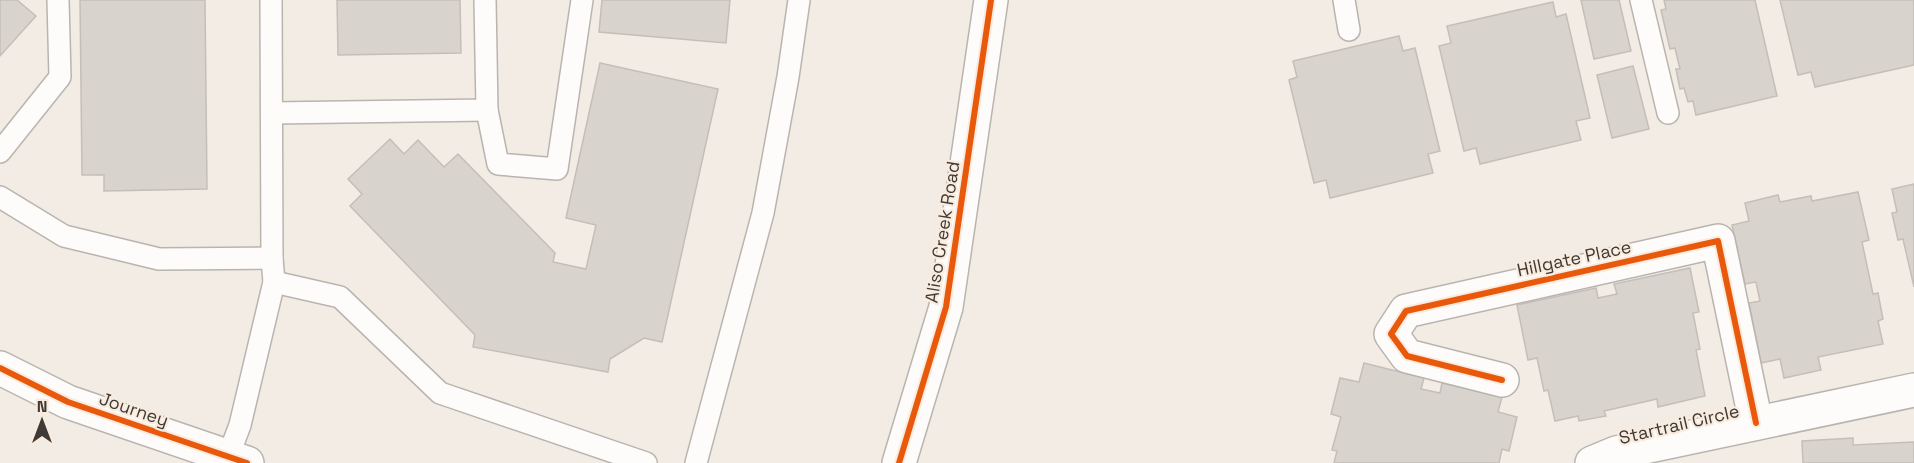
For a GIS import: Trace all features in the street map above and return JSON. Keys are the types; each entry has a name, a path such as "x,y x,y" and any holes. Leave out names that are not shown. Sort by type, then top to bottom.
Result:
{"street":[{"name":"Aliso Creek Road","path":"899,463 946,307 991,0"},
{"name":"Hillgate Place","path":"1502,380 1407,356 1391,334 1406,311 1718,242 1756,423"},
{"name":"Journey","path":"0,368 68,402 233,461"},
{"name":"Startrail Circle","path":"1592,463 1616,453 1914,390"}],"lane":[{"path":"0,152 60,77 58,0"},
{"path":"233,461 274,282 272,258 272,0"},
{"path":"485,0 487,110 498,164 557,170 582,0"},
{"path":"696,463 763,213 788,77 799,0"},
{"path":"1344,0 1349,30"},
{"path":"1641,0 1668,113"},
{"path":"272,113 487,110"},
{"path":"0,197 64,236 159,259 272,258"},
{"path":"274,282 340,297 440,393 646,463"}],"building":[{"path":"0,0 17,0 36,16 0,56"},
{"path":"80,0 205,0 207,189 104,191 104,175 82,175"},
{"path":"337,0 460,0 461,53 338,55"},
{"path":"602,0 730,0 726,43 599,32"},
{"path":"1581,0 1619,0 1631,51 1594,59"},
{"path":"1664,0 1755,0 1777,96 1696,115 1693,101 1688,102 1684,88 1680,89 1676,69 1680,69 1675,48 1670,49 1661,10 1666,9"},
{"path":"1780,0 1914,0 1914,65 1815,87 1811,72 1798,75"},
{"path":"1553,2 1556,17 1566,14 1590,118 1576,121 1581,140 1480,164 1476,148 1464,151 1439,46 1451,43 1447,26"},
{"path":"1399,36 1403,51 1415,48 1440,151 1428,154 1433,173 1330,198 1326,180 1314,183 1289,80 1297,77 1293,61"},
{"path":"600,63 718,89 662,342 644,338 610,359 608,372 473,347 475,335 350,206 362,194 348,179 390,139 404,154 418,140 444,167 458,154 555,253 553,262 586,269 596,225 566,218"},
{"path":"1633,66 1649,129 1612,138 1597,75"},
{"path":"1914,184 1914,287 1903,239 1898,240 1892,213 1897,212 1892,189"},
{"path":"1858,192 1869,240 1862,242 1873,294 1878,293 1883,319 1878,321 1883,344 1818,357 1821,370 1784,378 1780,359 1761,363 1749,303 1760,301 1756,282 1745,284 1732,225 1749,221 1745,203 1778,195 1780,202 1811,196 1812,201"},
{"path":"1690,268 1699,312 1693,313 1700,349 1696,350 1705,396 1658,407 1657,399 1604,411 1606,416 1579,421 1578,416 1555,421 1548,390 1544,391 1537,358 1528,360 1517,305 1596,288 1598,298 1617,294 1614,284"},
{"path":"1364,363 1424,378 1421,389 1440,393 1442,383 1502,397 1498,412 1517,417 1509,451 1502,449 1499,463 1334,463 1337,451 1332,450 1341,417 1331,414 1340,378 1359,382"},
{"path":"1853,438 1853,445 1914,442 1914,463 1803,463 1802,441"}],"cycle path":[{"path":"899,463 946,307 991,0"},
{"path":"1502,380 1407,356 1391,334 1406,311 1718,241 1756,423"},
{"path":"0,368 68,402 247,463"}]}
